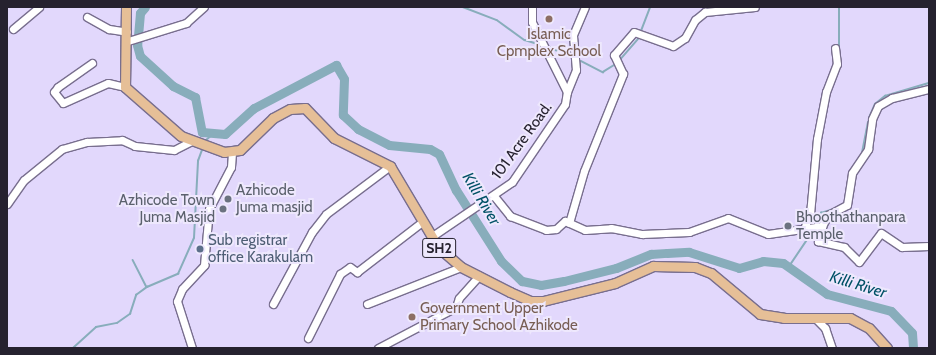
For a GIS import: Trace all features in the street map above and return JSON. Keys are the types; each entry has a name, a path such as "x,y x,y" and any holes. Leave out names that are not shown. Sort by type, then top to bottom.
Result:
{"main road":[{"path":"126,7 129,37 125,87 181,136 192,142 224,152 232,151 247,146 273,118 301,107 334,138 390,166"},
{"name":"SH2","path":"390,166 438,247 461,267 530,301 543,301 615,283 653,266 683,265 711,273 760,314 816,319 850,318 860,321 887,348"}],"street":[{"path":"13,29 39,7"},
{"path":"87,17 109,29 129,37 146,35 186,23 204,7"},
{"name":"101 Acre Road.","path":"431,236 480,207 512,182 565,104 567,92 532,22 532,7"},
{"path":"567,92 576,70 573,36 585,7"},
{"path":"569,223 584,171 623,74 614,55 634,32 673,46 685,38 695,20 705,12 755,7"},
{"path":"805,226 810,214 817,139 826,92 837,64 835,48"},
{"path":"92,63 58,87 54,92 63,103 108,83 125,87"},
{"path":"494,196 505,213 526,224 551,230 565,221 584,229 612,228 642,234 689,232 725,218 768,234 793,232 805,226 817,226 828,215 847,204 852,173 868,149 872,119 878,106 892,98 929,89"},
{"path":"7,204 24,180 62,149 87,142 122,140 135,146 174,150 192,142"},
{"path":"192,348 177,301 182,289 204,265 209,209 231,167 232,151"},
{"path":"273,304 312,232 326,214 390,166"},
{"path":"308,338 340,274 350,267 357,272 422,222"},
{"path":"817,226 818,241 844,247 860,262 881,233 902,247 929,246"},
{"path":"367,304 461,267"},
{"path":"378,348 456,307 459,298 480,276"},
{"path":"816,319 825,328 832,348"}],"waterway":[{"name":"Killi River","path":"145,7 140,13 137,45 140,56 173,86 195,97 202,132 225,134 254,108 336,65 344,79 343,115 358,129 389,145 430,149 439,154 456,190 501,261 522,281 541,285 564,281 616,268 651,254 689,252 739,268 763,261 783,263 827,294 891,311 912,333 913,348"},
{"path":"463,7 497,20 525,40 538,44"},
{"path":"641,31 650,7"},
{"path":"839,7 839,50"},
{"path":"619,61 640,37"},
{"path":"549,47 567,55"},
{"path":"581,61 603,72 616,64"},
{"path":"869,118 875,104 885,96 929,83"},
{"path":"822,129 826,109"},
{"path":"862,153 868,123"},
{"path":"205,141 213,134"},
{"path":"133,260 147,287 178,274 194,238 198,161 202,150"},
{"path":"817,224 821,213 834,209"},
{"path":"813,213 815,225"},
{"path":"788,268 813,231"},
{"path":"73,348 96,327 117,323 130,314 136,295 147,287"}],"place":[{"name":"Islamic Cpmplex School","path":"549,19"},
{"name":"Azhicode Juma masjid","path":"228,199"},
{"name":"Azhicode Town Juma Masjid","path":"223,209"},
{"name":"Bhoothathanpara Temple","path":"788,226"},
{"name":"Sub registrar office Karakulam","path":"200,249"},
{"name":"Government Upper Primary School Azhikode","path":"412,317"}]}
